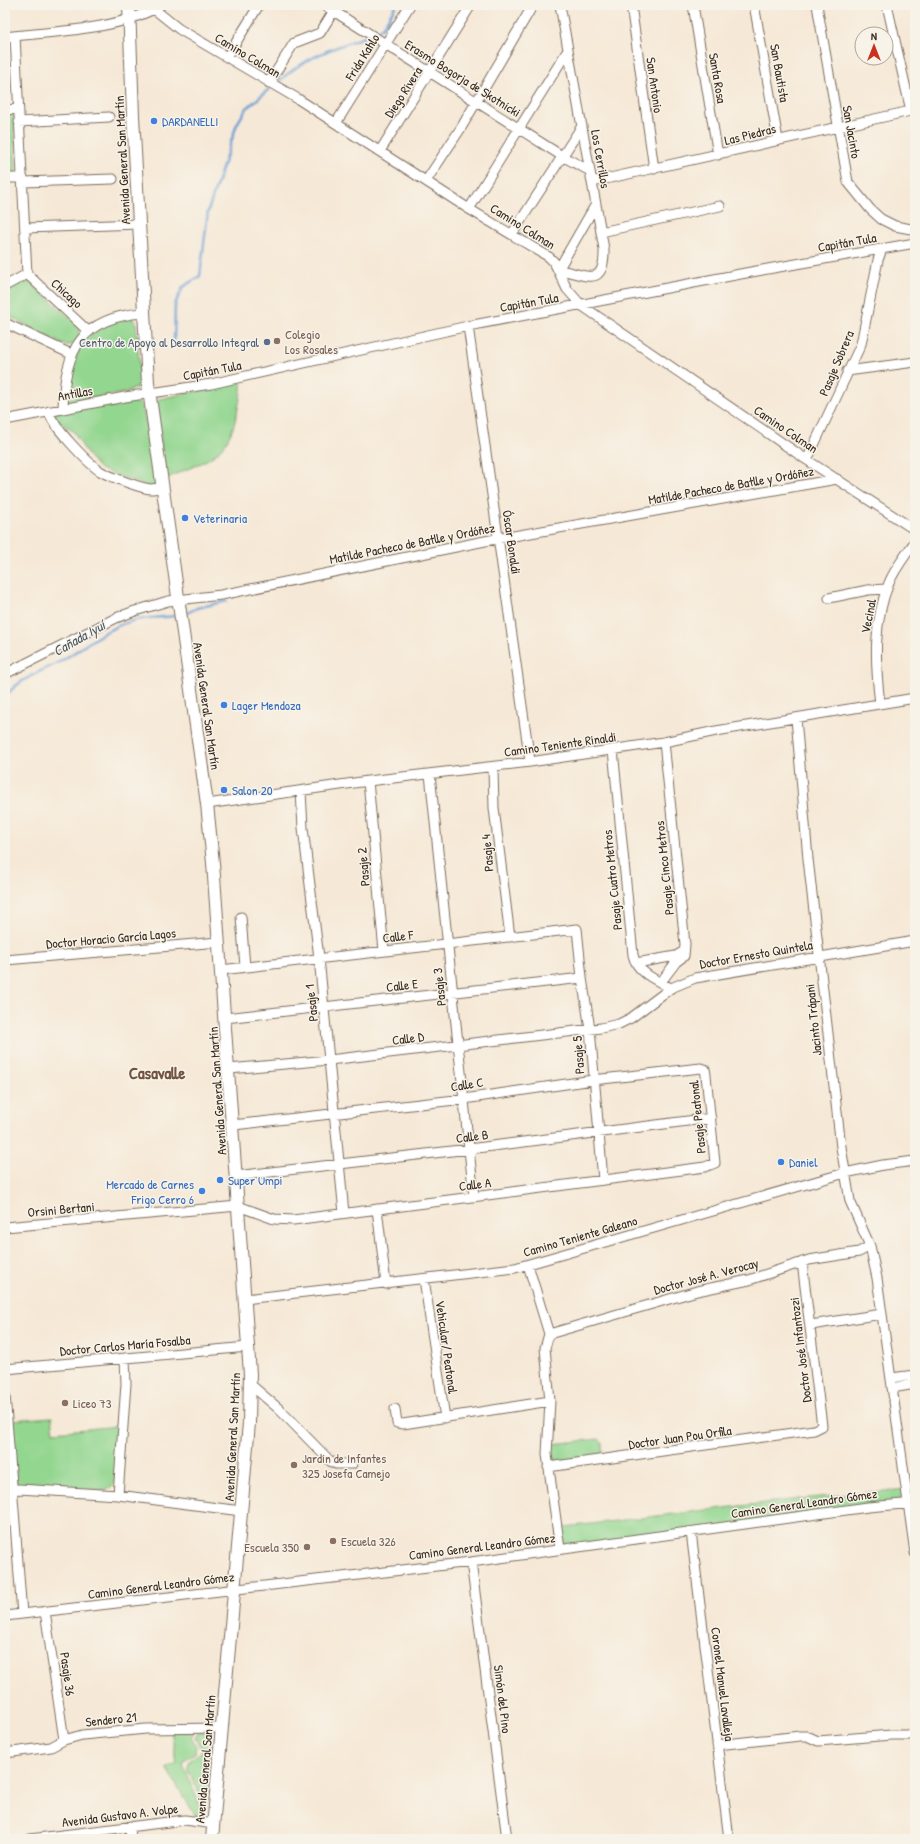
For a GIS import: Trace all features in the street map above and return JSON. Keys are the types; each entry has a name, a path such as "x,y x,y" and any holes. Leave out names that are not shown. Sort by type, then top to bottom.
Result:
{"main road":[{"name":"Avenida General San Martín","path":"129,5 143,313 149,394 207,804 229,1068 251,1385 212,1839"}],"street":[{"path":"227,57 259,5"},
{"name":"Erasmo Bogorja de Skotnicki","path":"324,5 520,130 562,156 590,171"},
{"name":"Frida Kahlo","path":"336,124 410,5"},
{"name":"Diego Rivera","path":"380,151 471,5"},
{"path":"426,181 476,102 533,5"},
{"name":"Los Cerrillos","path":"558,270 567,271 584,277 598,275 603,268 605,258 560,5"},
{"name":"San Antonio","path":"630,5 654,169"},
{"name":"Santa Rosa","path":"693,5 718,155"},
{"name":"San Jacinto","path":"817,5 848,182 870,209 881,219 895,226 911,229"},
{"path":"887,5 913,110"},
{"path":"5,37 104,25 129,20 158,7"},
{"name":"Camino Colman","path":"158,7 179,29 269,82 549,257 558,270 567,289 581,305 807,460 915,530"},
{"name":"San Bautista","path":"755,10 778,140"},
{"path":"269,82 294,43 320,33 333,12"},
{"path":"5,286 27,274 26,228 15,36"},
{"path":"470,209 568,50"},
{"path":"5,110 18,109"},
{"name":"Las Piedras","path":"592,182 718,155 913,110"},
{"path":"19,122 109,117"},
{"path":"512,234 582,126"},
{"path":"5,178 23,180 112,179"},
{"path":"558,270 596,204"},
{"path":"601,232 720,206"},
{"path":"26,228 139,224"},
{"name":"Capitán Tula","path":"149,394 227,381 468,326 915,243"},
{"name":"Pasaje Sobrera","path":"807,460 847,371 861,344 878,260 882,249"},
{"name":"Chicago","path":"27,274 89,332"},
{"path":"63,409 64,380 71,354 78,343 102,322 120,315 143,313"},
{"path":"5,323 71,354"},
{"name":"Óscar Bonaldi","path":"468,326 530,762"},
{"path":"847,371 915,362"},
{"name":"Antillas","path":"5,420 149,394"},
{"path":"49,411 50,419 74,447 101,472 148,489 162,488"},
{"name":"Matilde Pacheco de Batlle y Ordóñez","path":"5,674 120,616 158,604 221,595 499,539 837,479"},
{"name":"Vecinal","path":"880,704 875,652 880,613 890,582 915,541"},
{"path":"829,598 868,590 887,589"},
{"name":"Camino Teniente Rinaldi","path":"207,804 368,781 493,767 613,750 915,698"},
{"name":"Jacinto Trápani","path":"796,718 808,859 845,1173 850,1201 870,1246 877,1278 892,1388 912,1503 915,1553"},
{"name":"Pasaje Cinco Metros","path":"664,742 685,951"},
{"name":"Pasaje Cuatro Metros","path":"613,750 632,955 636,963"},
{"name":"Pasaje 4","path":"493,767 494,808 498,828 502,878 510,937"},
{"name":"Pasaje 3","path":"430,774 474,1197"},
{"name":"Pasaje 2","path":"368,781 384,951"},
{"name":"Pasaje 1","path":"301,791 344,1213"},
{"path":"241,917 245,967"},
{"name":"Calle F","path":"221,970 577,929"},
{"name":"Pasaje 5","path":"577,929 582,978 590,1029 593,1080 603,1180"},
{"name":"Doctor Ernesto Quintela","path":"590,1029 619,1024 631,1018 671,988 707,974 915,941"},
{"name":"Doctor Horacio García Lagos","path":"5,960 219,942"},
{"path":"671,988 644,973 636,963 676,956 685,951"},
{"path":"661,982 676,962 684,956 685,951"},
{"name":"Calle E","path":"225,1018 582,978"},
{"name":"Calle D","path":"229,1068 329,1060 590,1029"},
{"name":"Calle C","path":"233,1125 464,1099 593,1080 697,1068 705,1069"},
{"name":"Pasaje Peatonal","path":"705,1069 715,1163"},
{"name":"Calle B","path":"236,1176 469,1149 711,1118"},
{"name":"Camino Teniente Galeano","path":"245,1299 482,1273 528,1265 845,1173 883,1165 915,1161"},
{"name":"Calle A","path":"238,1206 279,1220 474,1197 705,1167 715,1163"},
{"name":"Orsini Bertani","path":"5,1227 238,1206"},
{"path":"377,1209 386,1284"},
{"name":"Doctor José A. Verocay","path":"549,1334 697,1291 749,1280 802,1262 859,1252 870,1246"},
{"name":"Doctor José Infantozzi","path":"802,1262 811,1325 822,1426 814,1430"},
{"path":"528,1265 549,1334 545,1348 550,1402 547,1446 548,1467 560,1549"},
{"name":"Vehicular/ Peatonal","path":"424,1279 445,1418"},
{"path":"811,1325 882,1314"},
{"name":"Doctor Carlos María Fosalba","path":"5,1369 248,1347"},
{"path":"118,1495 126,1384 125,1358"},
{"path":"891,1378 915,1375"},
{"path":"892,1388 915,1384"},
{"path":"251,1385 279,1409 330,1461 336,1464 352,1464"},
{"path":"5,1394 8,1490 22,1614"},
{"path":"395,1409 397,1423 403,1424 550,1402"},
{"name":"Doctor Juan Pou Orfila","path":"548,1467 814,1430"},
{"path":"8,1490 118,1495 241,1511"},
{"name":"Camino General Leandro Gómez","path":"5,1616 471,1562 860,1508 912,1503"},
{"name":"Coronel Manuel Lavalleja","path":"691,1532 729,1839"},
{"name":"Simón del Pino","path":"471,1562 507,1839"},
{"name":"Pasaje 36","path":"45,1611 64,1740"},
{"name":"Sendero 21","path":"5,1753 51,1747 64,1740 82,1735 146,1729 222,1728"},
{"path":"718,1745 800,1736 807,1736 818,1741 891,1735 915,1735"},
{"name":"Avenida Gustavo A. Volpe","path":"30,1839 79,1836 130,1826 185,1820 214,1824"},
{"path":"130,1826 131,1839"}],"green space":[{"path":"14,114 16,174 5,174 5,115"},
{"path":"22,282 30,282 80,327 78,339 72,345 64,345 12,318 5,311 6,297 8,293 13,287"},
{"path":"129,318 133,319 136,324 141,382 140,386 124,393 71,402 67,397 73,364 82,345 97,330 111,323"},
{"path":"241,382 237,413 233,429 227,441 212,457 166,479 156,404 159,399"},
{"path":"135,400 142,406 147,427 156,483 150,487 100,469 87,454 74,432 54,418 56,412"},
{"path":"52,1417 54,1432 119,1426 116,1478 110,1487 104,1491 16,1485 11,1420"},
{"path":"599,1439 602,1443 603,1457 552,1463 551,1444"},
{"path":"906,1489 908,1503 560,1549 557,1528 799,1499"},
{"path":"213,1730 206,1809 203,1808 197,1787 188,1771 188,1766 190,1760 202,1751 195,1737 198,1732"},
{"path":"171,1731 194,1732 191,1737 196,1746 195,1753 184,1760 183,1764 202,1811 201,1815 198,1817 195,1815 166,1768 177,1763"}],"waterway":[{"path":"374,33 383,27 396,5"},
{"path":"277,83 297,67 318,55 365,37"},
{"path":"174,343 175,304 183,287 200,276 208,211 237,124 246,109 269,89"},
{"name":"Cañada Iyuí","path":"187,613 197,608 227,601"},
{"name":"Cañada Iyuí","path":"5,700 13,688 21,682 61,661 111,629 134,620 175,616"}],"place":[{"name":"DARDANELLI","path":"154,121"},
{"name":"Colegio Los Rosales","path":"277,341"},
{"name":"Centro de Apoyo al Desarrollo Integral","path":"267,342"},
{"name":"Veterinaria","path":"185,518"},
{"name":"Lager Mendoza","path":"224,705"},
{"name":"Salon 20","path":"224,790"},
{"name":"Daniel","path":"781,1162"},
{"name":"Super Umpi","path":"220,1180"},
{"name":"Mercado de Carnes Frigo Cerro 6","path":"202,1191"},
{"name":"Liceo 73","path":"65,1403"},
{"name":"Jardín de Infantes 325 Josefa Camejo","path":"294,1465"},
{"name":"Escuela 326","path":"333,1541"},
{"name":"Escuela 350","path":"307,1547"}],"district":[{"name":"Casavalle","path":"157,1073"}]}
